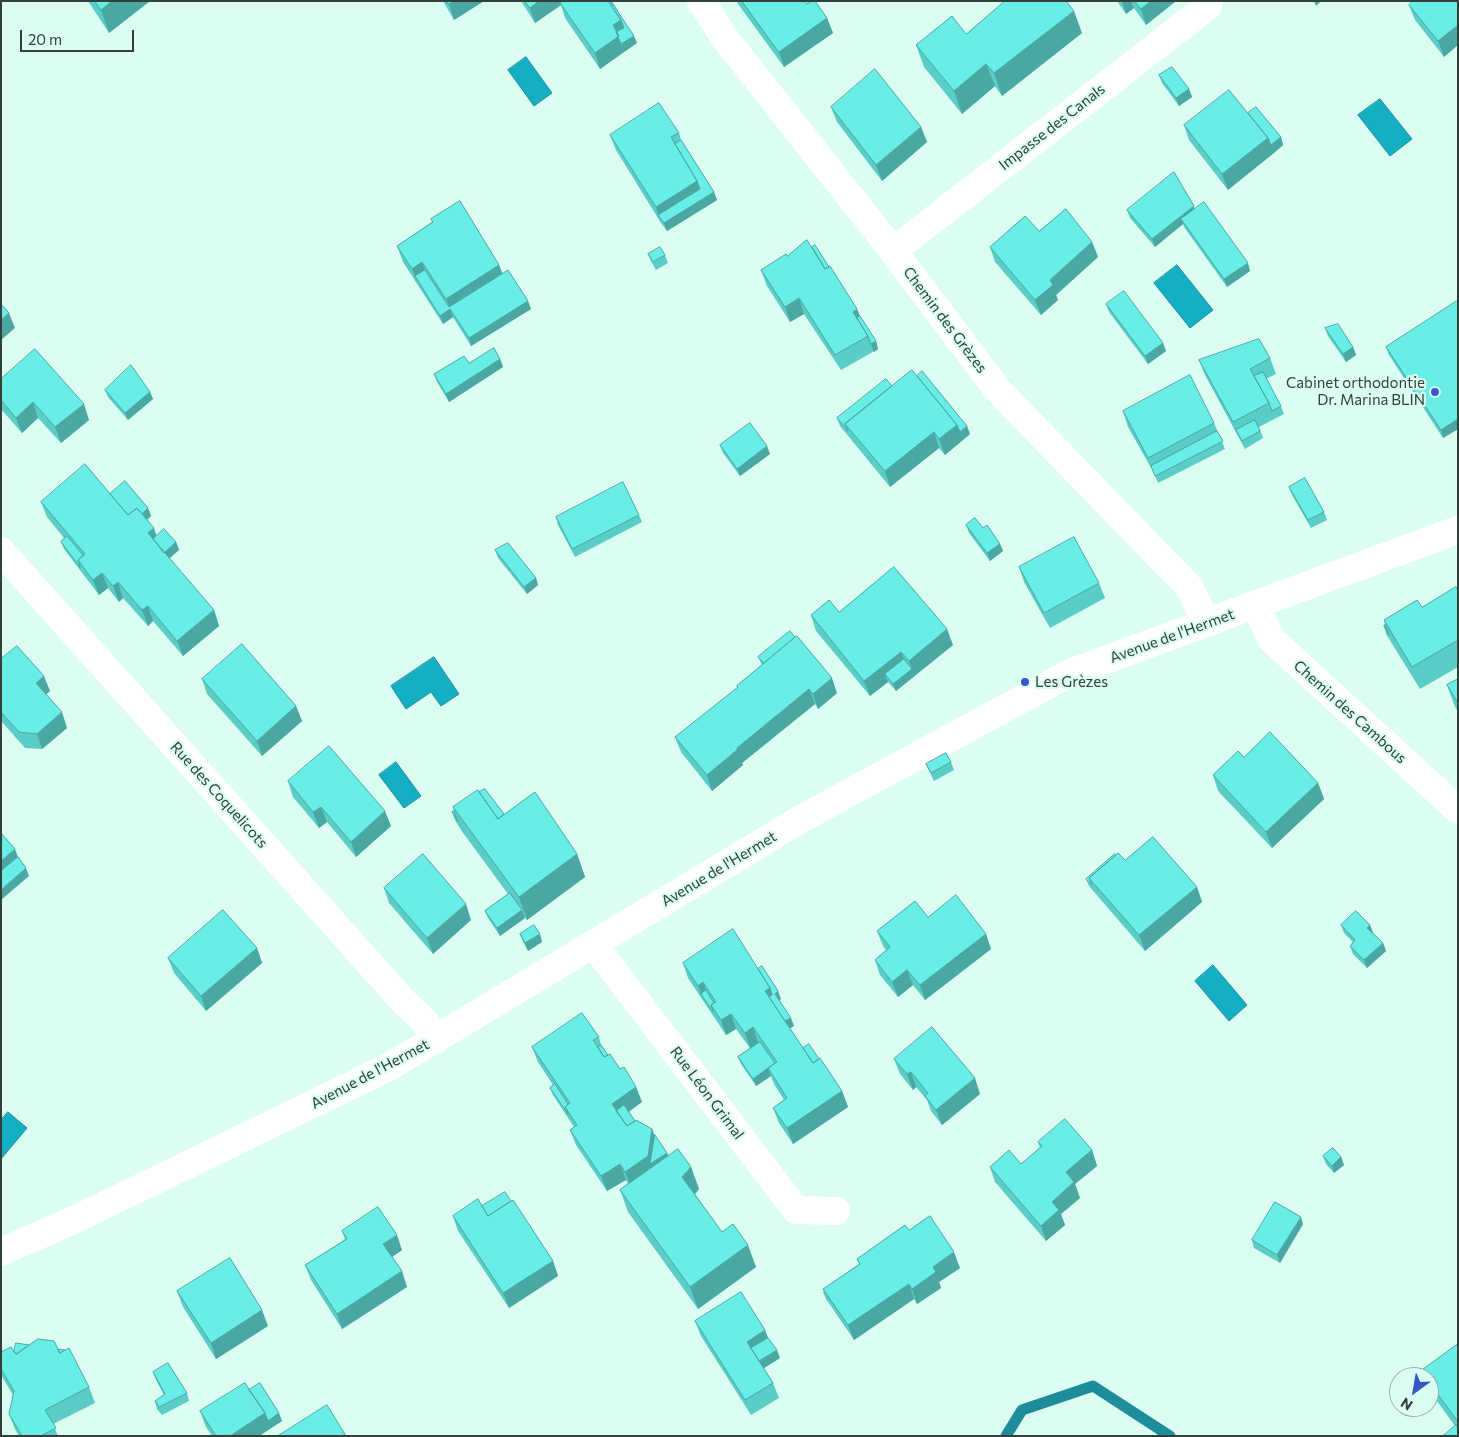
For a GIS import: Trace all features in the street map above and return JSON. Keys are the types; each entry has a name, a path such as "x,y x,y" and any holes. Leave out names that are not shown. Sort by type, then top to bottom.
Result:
{"street":[{"name":"Chemin des Grèzes","path":"700,1 724,37 893,251 997,390 1190,588 1206,623"},
{"name":"Impasse des Canals","path":"893,251 1208,6 1208,1"},
{"name":"Avenue de l'Hermet","path":"1,1252 78,1218 380,1071 436,1040 801,819 1070,673 1458,530"},
{"name":"Rue des Coquelicots","path":"1,551 404,1002 424,1021 436,1040"},
{"name":"Chemin des Cambous","path":"1256,605 1271,639 1458,810"},
{"name":"Rue Léon Grimal","path":"594,944 796,1210 836,1211"}],"water":[{"path":"526,57 552,93 534,106 508,70"},
{"path":"1380,99 1412,139 1390,156 1358,115"},
{"path":"1177,265 1213,310 1190,328 1154,283"},
{"path":"434,657 459,694 441,706 431,692 406,709 391,686"},
{"path":"396,762 421,796 404,808 379,775"},
{"path":"1213,965 1247,1005 1229,1021 1195,981"},
{"path":"8,1112 27,1128 1,1159 1,1120"}],"building":[{"path":"95,1 112,1 101,10"},
{"path":"525,1 539,1 530,8"},
{"path":"562,1 608,1 621,20 613,25 619,36 595,53 560,3"},
{"path":"742,1 805,1 807,4 815,1 827,18 779,52"},
{"path":"1005,1 1066,1 1074,11 994,73 986,64 954,91 916,45 952,16 966,34"},
{"path":"1135,1 1151,1 1141,9"},
{"path":"1413,1 1458,1 1458,25 1438,41 1409,5"},
{"path":"612,3 634,36 621,44 616,32 624,28 611,5"},
{"path":"1172,67 1189,89 1176,98 1159,75"},
{"path":"875,69 921,127 876,165 831,107"},
{"path":"1229,90 1268,138 1222,174 1184,125"},
{"path":"659,103 679,133 671,137 697,181 656,207 610,135"},
{"path":"1256,107 1281,137 1271,145 1268,138 1248,113"},
{"path":"681,140 714,192 664,223 658,215 700,189 675,144"},
{"path":"1174,172 1194,206 1152,239 1127,210"},
{"path":"460,201 499,265 446,299 422,262 412,269 397,246 433,222 431,219"},
{"path":"1204,202 1248,263 1224,279 1181,219"},
{"path":"1066,209 1092,242 1050,280 1053,285 1035,300 990,247 1025,216 1039,231"},
{"path":"807,240 825,269 830,266 857,309 853,312 868,336 835,355 799,298 785,307 761,270 786,254 787,256"},
{"path":"815,245 829,267 825,269 812,247"},
{"path":"660,247 665,255 653,262 648,254"},
{"path":"425,270 449,307 508,270 528,301 469,338 450,309 440,316 415,276"},
{"path":"1124,291 1163,343 1145,356 1106,304"},
{"name":"Cabinet orthodontie Dr. Marina BLIN","path":"1457,301 1458,419 1441,430 1386,347"},
{"path":"1,304 9,313 1,320"},
{"path":"860,316 876,341 871,344 857,318"},
{"path":"1338,324 1353,347 1343,354 1325,328"},
{"path":"1259,339 1270,358 1250,369 1269,403 1233,422 1199,360"},
{"path":"494,348 500,359 446,394 434,374 464,356 469,363"},
{"path":"35,349 84,404 55,427 33,402 16,418 1,400 1,379"},
{"path":"131,365 150,392 125,413 105,390"},
{"path":"912,370 957,425 939,439 934,432 885,471 845,424"},
{"path":"922,371 967,426 960,432 957,425 917,376"},
{"path":"1263,372 1281,406 1272,411 1254,376"},
{"path":"1190,375 1214,423 1148,458 1123,411"},
{"path":"886,379 892,386 845,424 848,431 837,418"},
{"path":"1255,420 1260,431 1242,441 1236,430"},
{"path":"750,423 767,446 737,469 720,445"},
{"path":"1217,431 1223,441 1155,476 1151,466"},
{"path":"85,464 128,515 137,508 154,528 148,533 214,610 177,641 148,606 142,610 118,582 113,586 102,573 93,580 78,560 85,554 41,502"},
{"path":"1305,478 1324,512 1308,520 1289,487"},
{"path":"125,481 148,508 142,514 137,508 128,515 110,494"},
{"path":"623,482 639,515 572,549 556,517"},
{"path":"975,518 983,528 987,525 1000,544 987,553 966,525"},
{"path":"164,529 176,542 164,553 153,539"},
{"path":"67,536 83,555 78,560 80,567 61,542"},
{"path":"1074,537 1099,583 1044,613 1019,567"},
{"path":"508,543 536,578 524,587 495,550"},
{"path":"894,567 947,629 909,661 901,652 864,681 811,615 829,600 839,612"},
{"path":"1456,587 1458,591 1458,640 1412,667 1384,620 1417,600 1422,607"},
{"path":"790,631 795,637 764,663 758,657"},
{"path":"797,636 832,678 813,694 809,689 707,775 675,737 738,687"},
{"path":"242,644 296,706 257,741 202,679"},
{"path":"17,646 44,676 36,683 62,712 37,734 19,732 1,712 1,659"},
{"path":"904,659 912,669 893,684 885,674"},
{"path":"1458,679 1458,703 1447,685"},
{"path":"1270,732 1318,783 1266,832 1213,775 1238,751 1244,757"},
{"path":"329,746 385,811 351,842 321,807 313,812 288,781"},
{"path":"946,753 951,762 931,773 926,764"},
{"path":"485,789 504,814 498,819 479,792"},
{"path":"478,790 498,819 535,792 577,854 519,897 453,807"},
{"path":"1,833 15,849 1,861"},
{"path":"1153,837 1197,887 1139,935 1089,878 1118,853 1125,860"},
{"path":"423,854 466,904 427,938 384,888"},
{"path":"1115,854 1089,878 1092,885 1086,879"},
{"path":"18,857 26,868 1,890 1,871"},
{"path":"510,893 522,910 497,928 485,911"},
{"path":"956,895 986,934 920,985 907,970 892,982 875,960 890,947 877,931 915,901 928,917"},
{"path":"223,910 257,948 201,996 168,958"},
{"path":"1356,911 1370,925 1367,928 1383,943 1364,960 1350,946 1355,940 1341,925"},
{"path":"534,925 540,934 525,943 520,934"},
{"path":"733,929 770,988 765,991 813,1063 820,1058 842,1091 787,1128 773,1108 787,1098 768,1068 777,1062 753,1027 745,1033 731,1014 721,1020 711,1005 716,1002 703,982 698,986 683,963"},
{"path":"762,966 778,991 775,994 791,1018 785,1021 769,997 772,995 770,988 758,969"},
{"path":"706,990 714,1003 711,1005 713,1012 701,994"},
{"path":"582,1013 599,1037 593,1040 604,1057 610,1054 620,1069 624,1067 636,1087 612,1104 627,1126 636,1120 652,1129 648,1156 625,1172 620,1164 601,1176 570,1130 577,1125 565,1107 570,1103 532,1047"},
{"path":"932,1027 975,1078 936,1110 925,1096 928,1093 911,1072 907,1074 894,1059"},
{"path":"760,1042 775,1063 753,1079 738,1057"},
{"path":"809,1044 819,1059 813,1063 803,1048"},
{"path":"601,1045 608,1055 604,1057 598,1047"},
{"path":"555,1084 568,1104 565,1107 568,1114 550,1088"},
{"path":"624,1105 635,1121 627,1126 616,1111"},
{"path":"1065,1119 1092,1150 1066,1172 1074,1182 1052,1202 1059,1210 1041,1226 990,1167 1009,1150 1021,1164 1042,1146 1038,1142"},
{"path":"655,1135 667,1153 650,1164"},
{"path":"1333,1148 1341,1157 1332,1166 1323,1156"},
{"path":"678,1149 691,1167 682,1177 722,1232 733,1224 748,1245 690,1287 620,1190"},
{"path":"505,1192 511,1201 488,1216 482,1206"},
{"path":"478,1199 488,1216 513,1200 553,1261 503,1293 453,1216"},
{"path":"1275,1202 1301,1217 1277,1255 1252,1240"},
{"path":"378,1207 397,1235 383,1244 402,1271 337,1314 305,1265 347,1239 342,1231"},
{"path":"930,1216 954,1252 933,1267 936,1272 912,1289 909,1284 848,1325 823,1289 860,1264 857,1259 905,1225 909,1230"},
{"path":"230,1258 262,1310 211,1343 177,1291"},
{"path":"741,1292 765,1330 747,1342 773,1383 745,1400 695,1321"},
{"path":"768,1338 777,1350 759,1361 751,1348"},
{"path":"38,1339 54,1341 60,1353 69,1348 89,1387 45,1410 56,1428 41,1436 22,1436 9,1414 14,1391 1,1369 1,1352 11,1347 16,1354"},
{"path":"16,1343 29,1345 16,1354 14,1352"},
{"path":"1458,1344 1458,1422 1439,1396 1439,1367 1426,1367"},
{"path":"168,1363 187,1393 159,1407 155,1401 165,1394 153,1372"},
{"path":"245,1383 265,1413 230,1436 216,1436 200,1411"},
{"path":"260,1383 279,1413 268,1421 265,1413 249,1390"},
{"path":"327,1405 346,1436 278,1436"},
{"path":"1456,1425 1458,1436 1443,1436"}],"waterway":[{"path":"1006,1436 1022,1410 1093,1386 1170,1436"}],"place":[{"name":"Cabinet orthodontie Dr. Marina BLIN","path":"1435,392"},
{"name":"Les Grèzes","path":"1025,682"}]}
